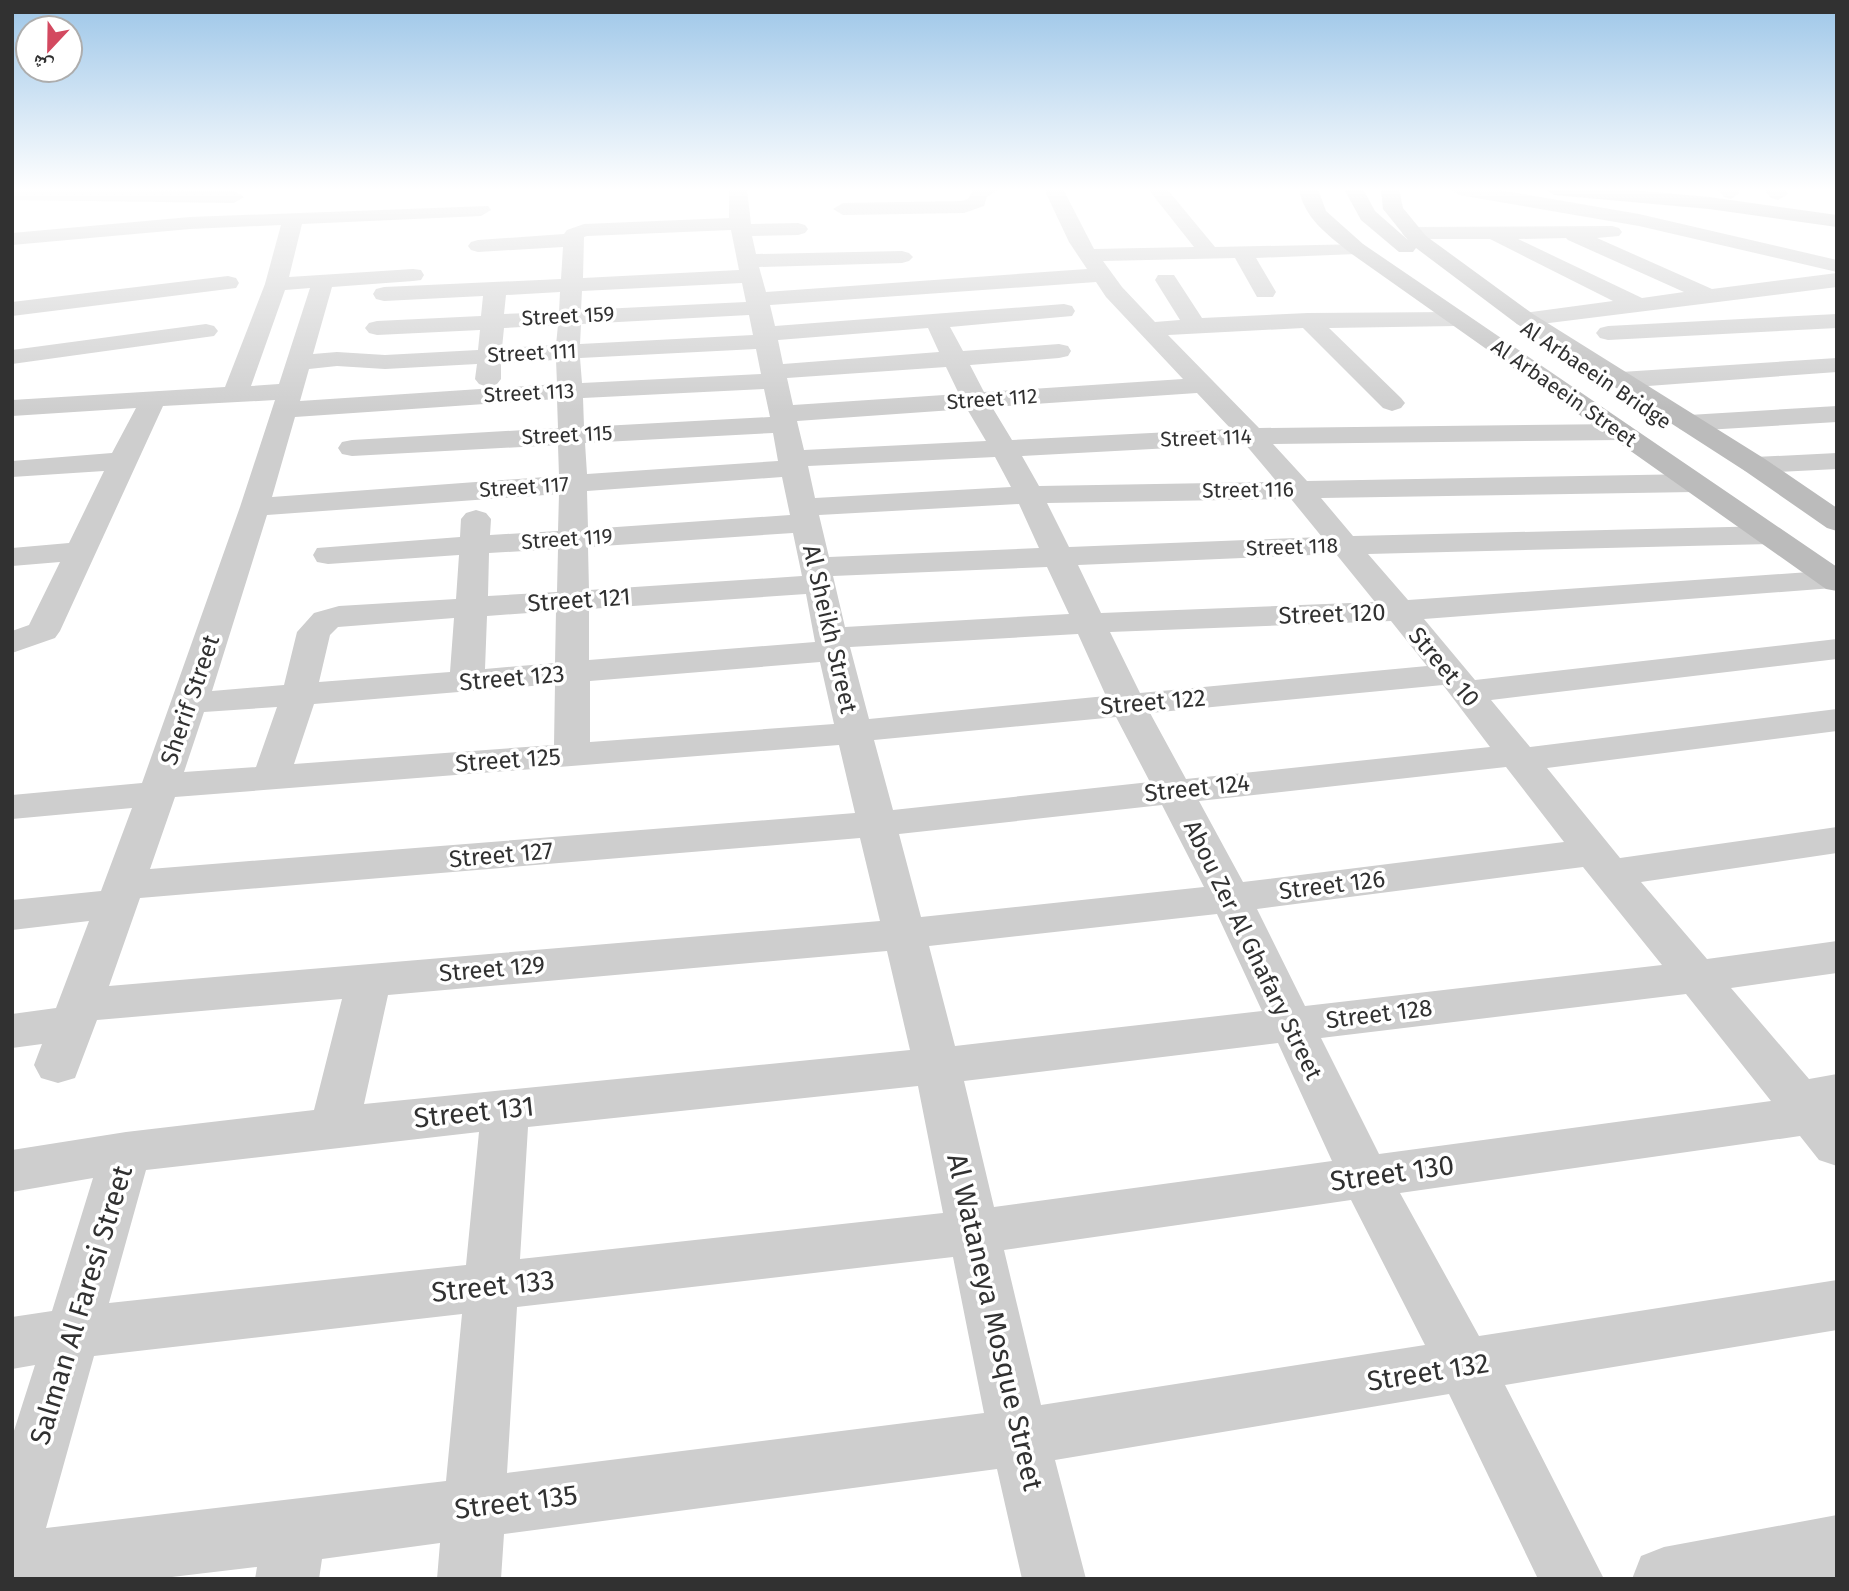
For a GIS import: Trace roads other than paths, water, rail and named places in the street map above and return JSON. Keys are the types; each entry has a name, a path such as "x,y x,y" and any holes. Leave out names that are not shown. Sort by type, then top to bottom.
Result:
{"street":[{"path":"235,394 281,263"},
{"path":"467,681 473,545 493,320 482,263"},
{"path":"384,294 485,279 549,263"},
{"path":"572,755 573,484 568,351 569,316 578,263"},
{"path":"644,263 749,275 916,263"},
{"path":"644,263 749,275 936,321 1064,311"},
{"path":"749,275 849,263"},
{"name":"Street 10","path":"1099,263 1148,329 1252,436 1345,545 1696,977 1820,1113"},
{"path":"1248,263 1265,292"},
{"name":"Al Arbaeein Street","path":"1386,263 1457,319 1835,580"},
{"name":"Al Arbaeein Bridge","path":"1391,263 1629,416 1666,448 1693,483"},
{"name":"Al Arbaeein Bridge","path":"1442,263 1689,437 1755,465"},
{"name":"Al Arbaeein Street","path":"1443,263 1525,319 1755,465 1837,522"},
{"path":"1553,263 1641,306"},
{"path":"1636,263 1739,310"},
{"path":"1800,263 1836,278"},
{"path":"1742,273 1832,314"},
{"path":"749,275 956,359 1059,351"},
{"name":"Street 159","path":"377,328 569,316 749,275"},
{"name":"Street 111","path":"291,388 337,359 385,362 568,351 749,275"},
{"name":"Street 113","path":"291,388 486,395 568,391 749,275"},
{"name":"Al Sheikh Street","path":"749,275 832,645 937,1066"},
{"path":"1525,319 1779,288 1836,278"},
{"path":"276,284 485,279"},
{"name":"Sherif Street","path":"77,1014 190,703 256,507 323,281"},
{"path":"1166,281 1195,326"},
{"path":"12,309 228,283"},
{"path":"1035,313 1087,393"},
{"path":"1552,336 1832,314"},
{"path":"1148,329 1308,320 1457,319"},
{"path":"1308,320 1392,403"},
{"name":"Abou Zer Al Ghafary Street","path":"936,321 975,400 1029,495 1128,705 1231,898 1365,1177 1465,1366 1572,1579"},
{"path":"12,357 206,331"},
{"path":"1621,380 1837,365"},
{"name":"Street 112","path":"782,419 975,400 1203,385"},
{"path":"12,408 291,388"},
{"path":"12,643 43,631 122,461 154,399"},
{"path":"1689,423 1837,414"},
{"name":"Street 115","path":"352,448 782,419"},
{"name":"Street 114","path":"792,464 1002,447 1252,436 1621,432"},
{"path":"12,469 122,461"},
{"path":"1755,465 1837,461"},
{"name":"Street 117","path":"256,507 573,484 792,464"},
{"name":"Street 116","path":"804,515 1029,495 1693,483"},
{"name":"Street 119","path":"328,555 573,539 804,515"},
{"name":"Street 118","path":"817,575 1056,555 1770,535"},
{"path":"12,557 80,551"},
{"name":"Street 121","path":"299,694 314,632 326,620 339,616 573,600 817,575"},
{"name":"Street 120","path":"832,645 1090,624 1397,611 1835,580"},
{"name":"Street 123","path":"190,703 573,673 832,645"},
{"name":"Street 122","path":"854,732 1128,705 1459,683 1837,649"},
{"path":"271,777 299,694"},
{"name":"Street 124","path":"877,824 1174,790 1519,757 1837,720"},
{"name":"Street 125","path":"12,807 271,777 854,732"},
{"name":"Street 127","path":"12,915 121,895 877,824"},
{"name":"Street 126","path":"904,934 1231,898 1837,840"},
{"name":"Street 129","path":"12,1031 77,1014 369,980 904,934"},
{"name":"Street 128","path":"937,1066 1696,977 1837,957"},
{"path":"334,1126 369,980"},
{"path":"58,1065 77,1014"},
{"name":"Street 131","path":"12,1171 126,1152 334,1126 937,1066"},
{"name":"Al Wataneya Mosque Street","path":"937,1066 1018,1437 1054,1579"},
{"path":"468,1579 505,1109"},
{"name":"Street 130","path":"974,1232 1820,1113"},
{"name":"Salman Al Faresi Street","path":"12,1538 126,1152"},
{"name":"Street 133","path":"12,1343 72,1333 974,1232"},
{"name":"Street 132","path":"1018,1437 1837,1305"},
{"name":"Street 135","path":"12,1564 291,1555 475,1507 1018,1437"},
{"path":"1664,1579 1837,1546"}]}
